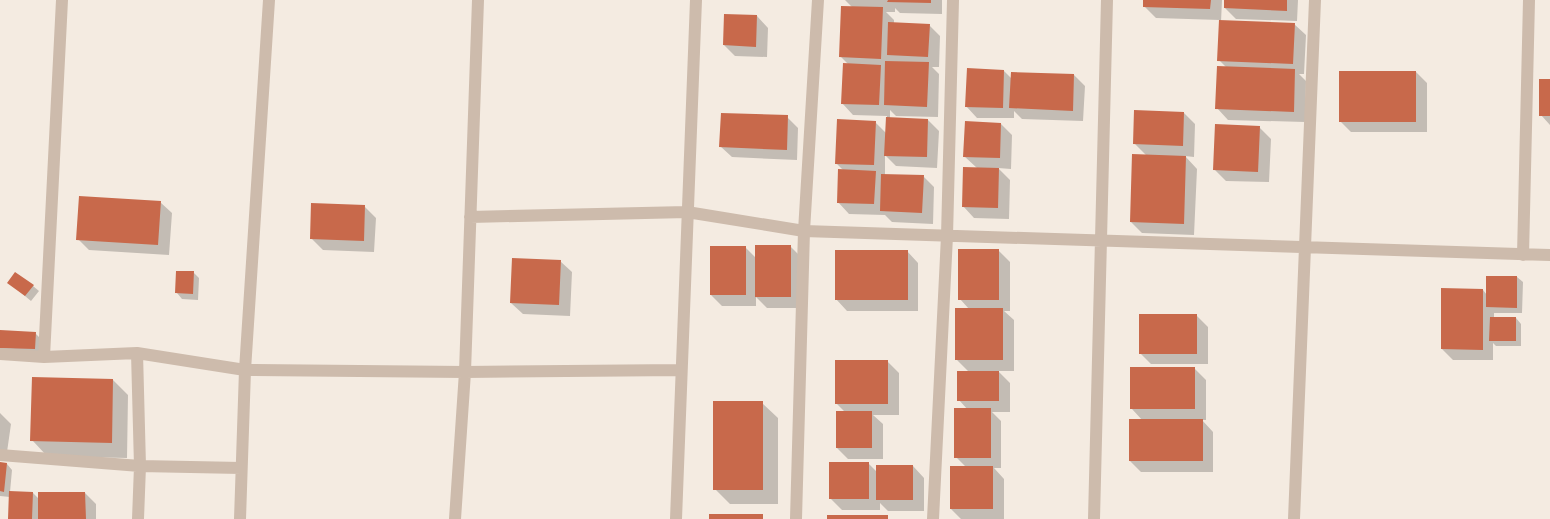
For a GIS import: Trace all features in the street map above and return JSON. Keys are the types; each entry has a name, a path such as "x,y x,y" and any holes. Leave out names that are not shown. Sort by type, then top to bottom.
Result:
{"street":[{"path":"44,357 62,0"},
{"path":"240,519 245,370 269,0"},
{"path":"455,519 464,372 478,0"},
{"path":"676,519 696,0"},
{"path":"796,519 804,231 818,0"},
{"path":"934,519 947,236 953,0"},
{"path":"1094,519 1107,0"},
{"path":"1294,519 1314,0"},
{"path":"1523,255 1529,0"},
{"path":"470,217 687,212 804,231 1550,255"},
{"path":"137,353 140,466 138,519"},
{"path":"0,354 44,357 137,353 245,370 464,372 681,370"},
{"path":"0,455 140,466 241,468"}],"building":[{"path":"888,0 931,0 931,3 887,2"},
{"path":"1143,0 1211,0 1210,9 1143,7"},
{"path":"1224,0 1287,0 1287,11 1224,8"},
{"path":"841,6 883,7 881,59 839,57"},
{"path":"724,14 757,15 756,47 723,45"},
{"path":"1219,20 1295,23 1293,64 1217,61"},
{"path":"888,22 930,24 928,57 887,55"},
{"path":"885,61 929,62 927,107 884,105"},
{"path":"843,63 881,65 879,105 841,104"},
{"path":"1217,66 1295,69 1294,112 1215,109"},
{"path":"967,68 1004,70 1003,108 965,107"},
{"path":"1339,71 1416,71 1416,122 1339,122"},
{"path":"1011,72 1074,74 1073,111 1009,108"},
{"path":"1539,79 1550,79 1550,116 1539,116"},
{"path":"1134,110 1184,112 1183,146 1133,144"},
{"path":"721,113 788,115 787,150 719,147"},
{"path":"886,117 928,119 927,157 884,156"},
{"path":"837,119 876,121 874,165 835,164"},
{"path":"965,121 1001,123 1000,158 963,157"},
{"path":"1215,124 1260,126 1258,172 1213,170"},
{"path":"1132,154 1186,156 1184,224 1130,222"},
{"path":"963,167 999,168 998,208 962,207"},
{"path":"838,169 876,171 874,204 837,203"},
{"path":"881,174 924,175 922,213 880,211"},
{"path":"79,196 161,201 158,245 76,240"},
{"path":"311,203 365,205 364,241 310,239"},
{"path":"755,245 791,245 791,297 755,297"},
{"path":"710,246 746,246 746,295 710,295"},
{"path":"958,249 999,249 999,300 958,300"},
{"path":"835,250 908,250 908,300 835,300"},
{"path":"512,258 561,260 559,305 510,303"},
{"path":"176,271 194,271 193,294 175,293"},
{"path":"15,272 34,285 25,296 7,283"},
{"path":"1486,276 1517,276 1517,308 1486,307"},
{"path":"1441,288 1483,289 1483,350 1441,349"},
{"path":"955,308 1003,308 1003,360 955,360"},
{"path":"1139,314 1197,314 1197,354 1139,354"},
{"path":"1490,317 1516,317 1516,341 1489,341"},
{"path":"0,330 36,332 35,349 0,348"},
{"path":"835,360 888,360 888,404 835,404"},
{"path":"1130,367 1195,367 1195,409 1130,409"},
{"path":"957,371 999,371 999,401 957,401"},
{"path":"32,377 113,379 112,443 30,441"},
{"path":"713,401 763,401 763,490 713,490"},
{"path":"954,408 991,408 991,458 954,458"},
{"path":"836,411 872,411 872,448 836,448"},
{"path":"1129,419 1203,419 1203,461 1129,461"},
{"path":"0,462 7,463 4,492 0,491"},
{"path":"829,462 869,462 869,499 829,499"},
{"path":"876,465 913,465 913,500 876,500"},
{"path":"950,466 993,466 993,509 950,509"},
{"path":"9,491 33,492 32,519 8,519"},
{"path":"38,492 85,492 86,519 38,519"},
{"path":"709,514 763,514 763,519 709,519"},
{"path":"827,515 888,515 888,519 827,519"}]}
